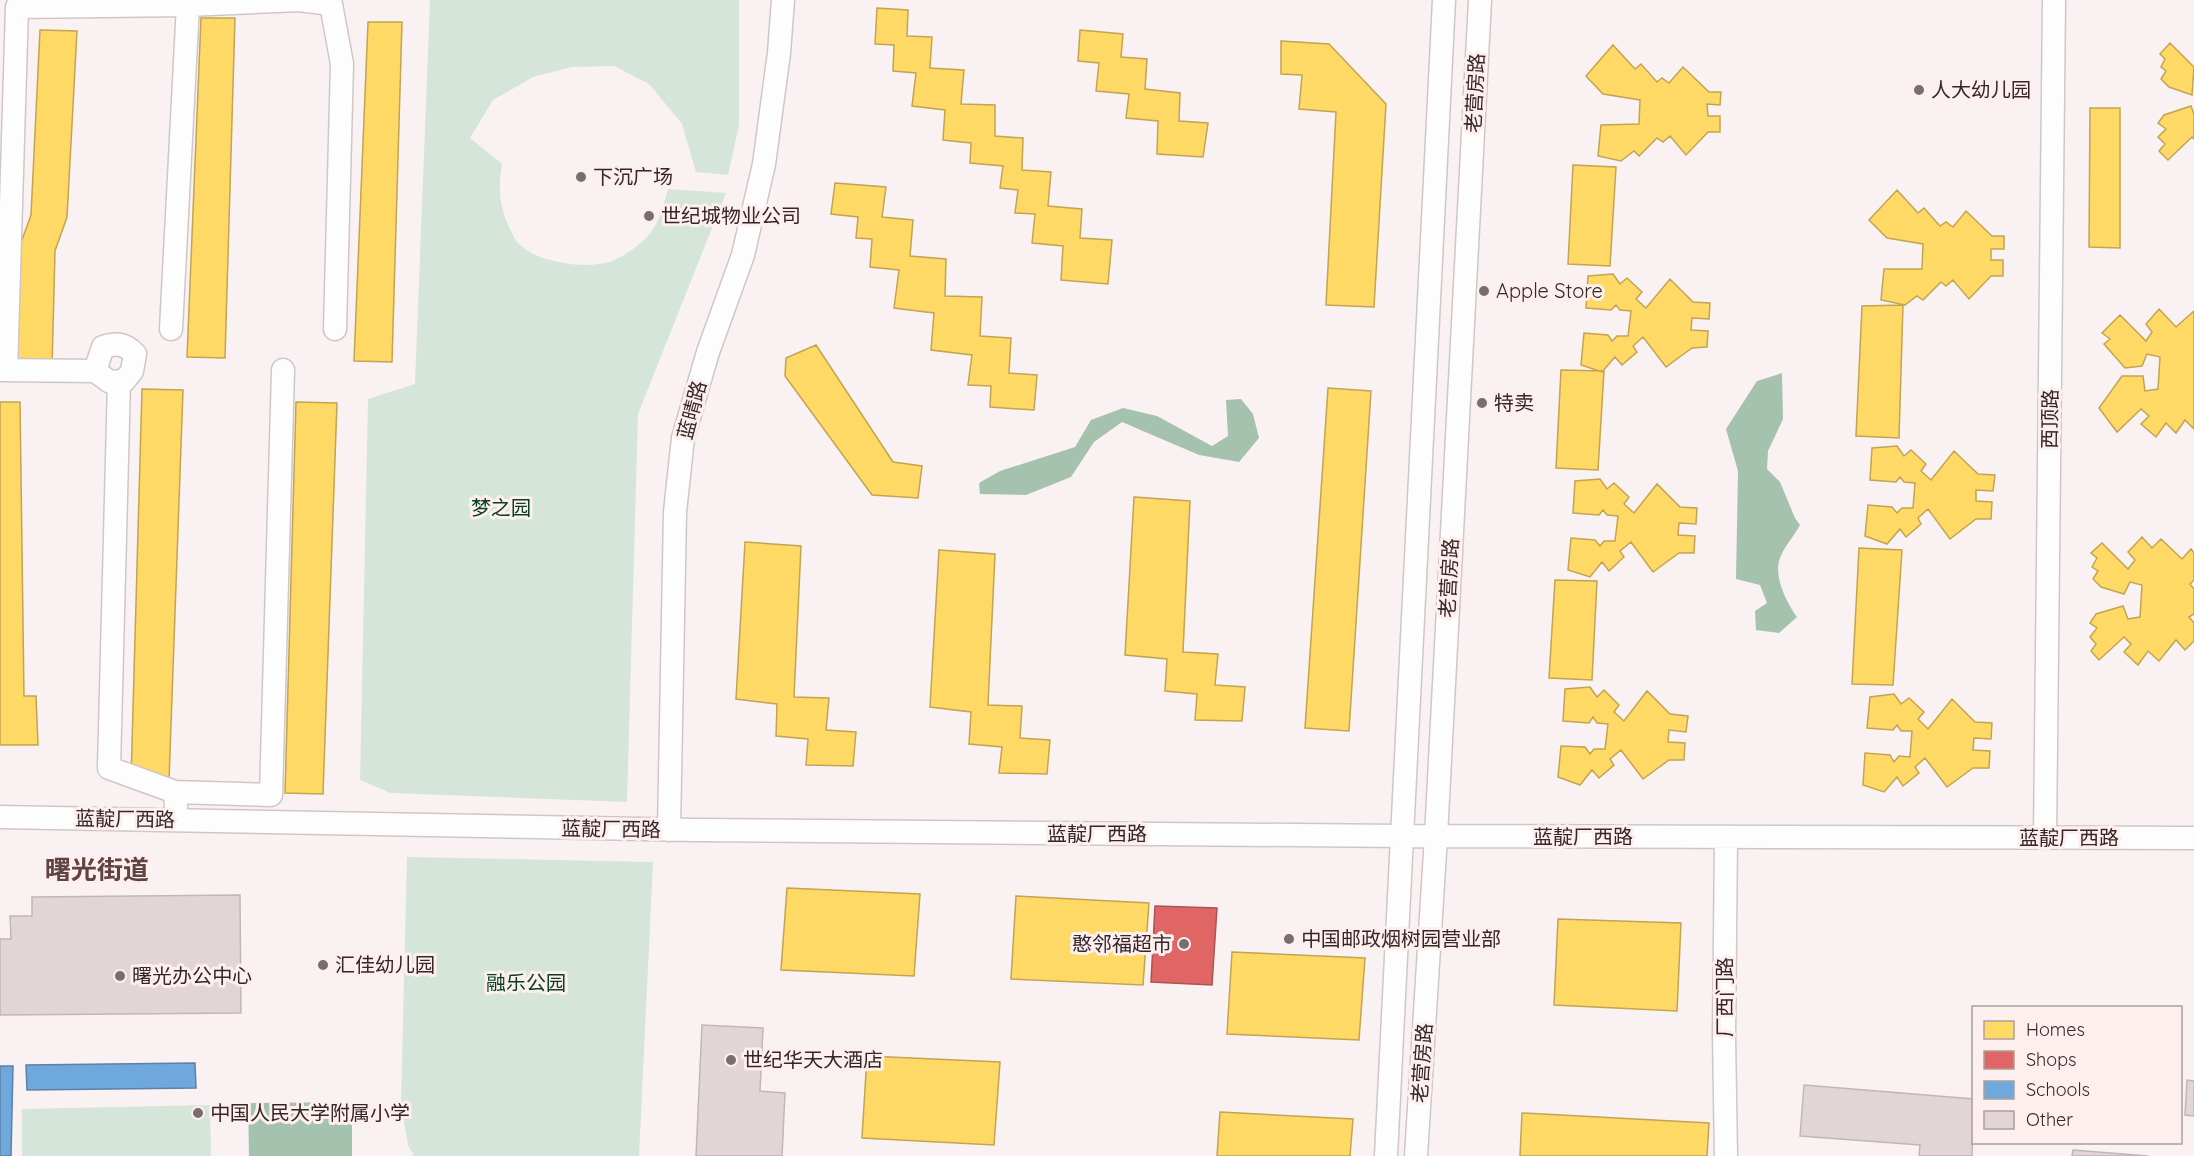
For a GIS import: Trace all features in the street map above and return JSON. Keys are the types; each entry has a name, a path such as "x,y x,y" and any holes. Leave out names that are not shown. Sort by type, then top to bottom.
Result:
{"street":[{"path":"95,371 103,347 114,344 125,345 135,354 132,371 123,381 110,382 95,371 3,370 16,7 188,5 299,0 331,4 342,64 335,330"},
{"name":"蓝晴路","path":"669,830 675,512 683,438 708,352 743,255 764,164 779,52 783,0"},
{"name":"老营房路","path":"1386,1156 1444,0"},
{"name":"老营房路","path":"1416,1156 1436,836 1480,0"},
{"name":"西顶路","path":"2046,838 2054,0"},
{"path":"171,328 188,5"},
{"path":"118,381 109,768 175,792 271,795 283,370"},
{"path":"175,792 177,820"},
{"name":"蓝靛厂西路","path":"0,817 669,830 1403,836 2194,838"},
{"name":"厂西门路","path":"1726,837 1724,1036 1726,1156"}],"green space":[{"name":"梦之园","path":"430,0 739,0 739,125 728,175 696,172 682,124 649,84 614,66 572,67 533,77 493,100 470,138 502,164 500,190 502,206 517,242 536,255 561,263 599,264 615,260 632,250 654,228 668,189 726,193 638,414 627,802 391,793 360,780 368,399 415,384"},
{"name":"融乐公园","path":"407,857 653,862 639,1156 414,1156 408,1145 401,1104"},
{"path":"210,1105 211,1156 22,1156 22,1109"}],"shaded area":[{"path":"1782,373 1783,419 1768,451 1767,469 1780,482 1800,525 1784,550 1778,565 1782,589 1797,617 1779,633 1756,630 1755,611 1767,603 1760,585 1736,579 1738,471 1726,429 1757,381"},
{"path":"1241,399 1253,414 1259,438 1239,462 1199,455 1122,422 1094,442 1071,477 1026,495 980,494 979,483 1000,471 1075,447 1091,420 1123,408 1157,416 1212,446 1228,436 1226,400"},
{"path":"352,1102 352,1156 249,1156 248,1103"}],"building: Homes":[{"path":"877,8 908,10 907,36 932,37 930,68 964,70 961,104 995,105 995,136 1023,138 1022,170 1051,172 1048,206 1082,209 1080,238 1112,240 1108,284 1061,280 1063,246 1032,243 1035,214 1015,213 1018,190 1000,188 1003,166 970,163 971,143 943,140 945,110 912,106 916,73 893,71 894,45 875,44"},
{"path":"201,18 235,18 225,358 187,357"},
{"path":"368,22 402,22 392,362 354,361"},
{"path":"40,30 77,31 67,217 55,251 52,368 14,367 18,251 31,215"},
{"path":"1080,30 1123,34 1121,57 1147,59 1145,89 1180,93 1179,121 1208,123 1203,157 1157,154 1158,121 1126,118 1129,94 1096,91 1099,63 1078,61"},
{"path":"1281,41 1329,44 1386,104 1374,307 1326,305 1336,112 1299,109 1302,75 1281,74"},
{"path":"2170,43 2194,67 2192,95 2169,87 2161,79 2166,71 2161,67 2165,59 2160,54"},
{"path":"1613,45 1635,69 1641,64 1657,82 1662,78 1669,83 1683,67 1709,92 1721,92 1720,105 1707,104 1708,116 1720,116 1720,132 1708,132 1686,155 1670,136 1663,142 1657,138 1639,156 1634,151 1621,161 1598,156 1601,125 1639,124 1640,100 1603,94 1586,76"},
{"path":"2191,106 2194,114 2194,139 2192,137 2168,160 2159,151 2165,144 2158,137 2166,129 2158,123 2164,115"},
{"path":"2090,108 2120,108 2120,248 2089,247"},
{"path":"1573,165 1616,167 1610,266 1568,264"},
{"path":"835,183 886,187 882,217 913,220 910,256 946,259 945,296 982,297 980,336 1011,338 1009,373 1037,375 1034,410 990,407 991,386 968,385 972,355 931,350 934,313 894,308 899,270 870,267 872,239 856,238 858,217 831,214"},
{"path":"1897,190 1918,213 1924,208 1940,226 1946,222 1953,227 1966,211 1992,236 2004,236 2004,249 1991,249 1991,260 2003,260 2003,276 1991,276 1969,299 1953,280 1946,286 1941,282 1923,300 1917,296 1905,305 1881,300 1884,269 1922,269 1923,244 1887,238 1869,220"},
{"path":"1613,274 1620,284 1627,278 1642,292 1636,299 1646,308 1670,279 1693,302 1710,303 1709,319 1692,318 1691,330 1708,331 1707,347 1692,348 1666,367 1643,337 1633,346 1637,352 1622,365 1615,357 1602,372 1581,365 1584,333 1608,335 1612,341 1617,336 1628,336 1631,311 1620,310 1616,305 1611,310 1586,308 1588,276"},
{"path":"1903,305 1899,438 1856,436 1862,306"},
{"path":"2159,309 2176,327 2194,311 2194,429 2185,420 2176,433 2166,423 2156,437 2141,424 2149,416 2141,409 2117,432 2099,408 2122,376 2143,376 2145,391 2158,389 2160,357 2147,354 2142,366 2125,368 2104,344 2110,339 2102,333 2120,315 2146,341 2152,332 2146,324"},
{"path":"816,345 893,462 922,466 918,498 872,495 785,376 786,358"},
{"path":"1561,370 1604,371 1598,470 1556,468"},
{"path":"1328,388 1371,391 1349,731 1305,728"},
{"path":"142,389 183,390 169,781 131,780"},
{"path":"0,402 20,402 24,696 36,696 38,745 0,745"},
{"path":"296,402 337,403 323,794 285,793"},
{"path":"1897,446 1904,456 1911,450 1926,464 1921,471 1931,480 1954,451 1978,474 1995,475 1993,491 1976,490 1976,501 1992,502 1991,519 1976,519 1950,539 1928,509 1918,518 1921,524 1906,537 1900,529 1887,544 1865,536 1868,505 1892,507 1897,513 1902,508 1913,508 1915,483 1904,482 1900,477 1896,482 1870,480 1872,448"},
{"path":"1600,479 1607,489 1614,483 1629,497 1624,504 1634,513 1657,484 1680,507 1697,508 1696,524 1679,523 1678,535 1695,536 1694,553 1679,553 1653,572 1631,542 1620,551 1624,557 1609,571 1602,562 1590,577 1568,570 1571,538 1595,540 1600,546 1604,541 1615,541 1618,516 1607,515 1603,510 1599,515 1573,513 1575,481"},
{"path":"1134,497 1190,501 1183,652 1218,654 1215,685 1245,687 1242,721 1195,720 1197,694 1165,691 1167,659 1125,655"},
{"path":"2142,537 2152,548 2161,539 2182,559 2191,549 2194,553 2194,580 2190,584 2194,589 2194,614 2189,617 2194,623 2194,641 2185,650 2176,640 2159,661 2148,651 2138,665 2124,652 2131,644 2124,637 2099,660 2091,651 2096,644 2090,637 2097,628 2090,623 2096,614 2123,606 2128,619 2140,617 2142,585 2130,582 2124,594 2101,587 2093,579 2098,571 2092,567 2097,558 2091,553 2102,543 2128,569 2135,560 2128,552"},
{"path":"745,542 801,546 794,697 829,698 826,730 856,732 853,766 806,765 808,739 776,736 777,704 736,699"},
{"path":"1859,548 1902,550 1893,685 1852,684"},
{"path":"939,550 995,554 988,705 1022,706 1020,738 1050,740 1047,774 999,773 1002,747 969,744 971,712 930,707"},
{"path":"1555,580 1597,581 1592,680 1549,678"},
{"path":"1590,687 1597,697 1604,690 1619,705 1614,712 1624,721 1647,691 1670,714 1688,716 1686,732 1669,730 1668,742 1685,743 1684,760 1669,760 1643,779 1621,750 1610,759 1614,765 1599,778 1592,770 1580,785 1558,777 1561,746 1585,747 1590,754 1594,749 1605,749 1608,724 1597,723 1593,717 1589,723 1563,721 1565,689"},
{"path":"1894,694 1901,704 1909,698 1924,712 1918,719 1928,729 1952,699 1975,722 1992,723 1991,739 1974,738 1973,750 1990,751 1989,768 1973,768 1947,787 1925,758 1915,767 1919,773 1903,786 1897,777 1884,792 1863,785 1865,753 1890,755 1894,762 1899,756 1910,757 1912,731 1901,731 1897,725 1893,730 1867,728 1870,697"},
{"path":"787,888 920,894 914,976 781,970"},
{"path":"1016,896 1149,903 1143,985 1011,979"},
{"path":"1558,919 1681,923 1677,1011 1554,1005"},
{"path":"1232,952 1365,958 1359,1040 1227,1034"},
{"path":"867,1056 1000,1062 994,1145 862,1138"},
{"path":"1220,1112 1353,1119 1350,1156 1217,1156"},
{"path":"1522,1113 1709,1123 1707,1156 1520,1156"}],"building: Shops":[{"path":"1155,906 1217,908 1212,985 1151,982"}],"building: Schools":[{"path":"195,1063 196,1088 27,1090 26,1065"},
{"path":"0,1066 13,1066 11,1156 0,1156"}],"building: Other":[{"name":"曙光办公中心","path":"240,895 241,1013 0,1015 0,939 11,939 10,916 32,916 32,897"},
{"name":"世纪华天大酒店","path":"702,1025 763,1028 760,1091 785,1093 782,1156 696,1156"},
{"path":"2187,1080 2194,1081 2194,1116 2185,1115"},
{"path":"1804,1085 1972,1099 1972,1156 1919,1156 1920,1145 1800,1136"},
{"path":"2073,1150 2148,1156 2072,1156"}],"place":[{"name":"人大幼儿园","path":"1919,90"},
{"name":"下沉广场","path":"581,177"},
{"name":"世纪城物业公司","path":"649,216"},
{"name":"Apple Store","path":"1484,291"},
{"name":"特卖","path":"1482,403"},
{"name":"中国邮政烟树园营业部","path":"1289,939"},
{"name":"憨邻福超市","path":"1184,944"},
{"name":"汇佳幼儿园","path":"323,965"},
{"name":"曙光办公中心","path":"120,976"},
{"name":"世纪华天大酒店","path":"731,1060"},
{"name":"中国人民大学附属小学","path":"198,1113"}],"district":[{"name":"曙光街道","path":"97,870"}]}
